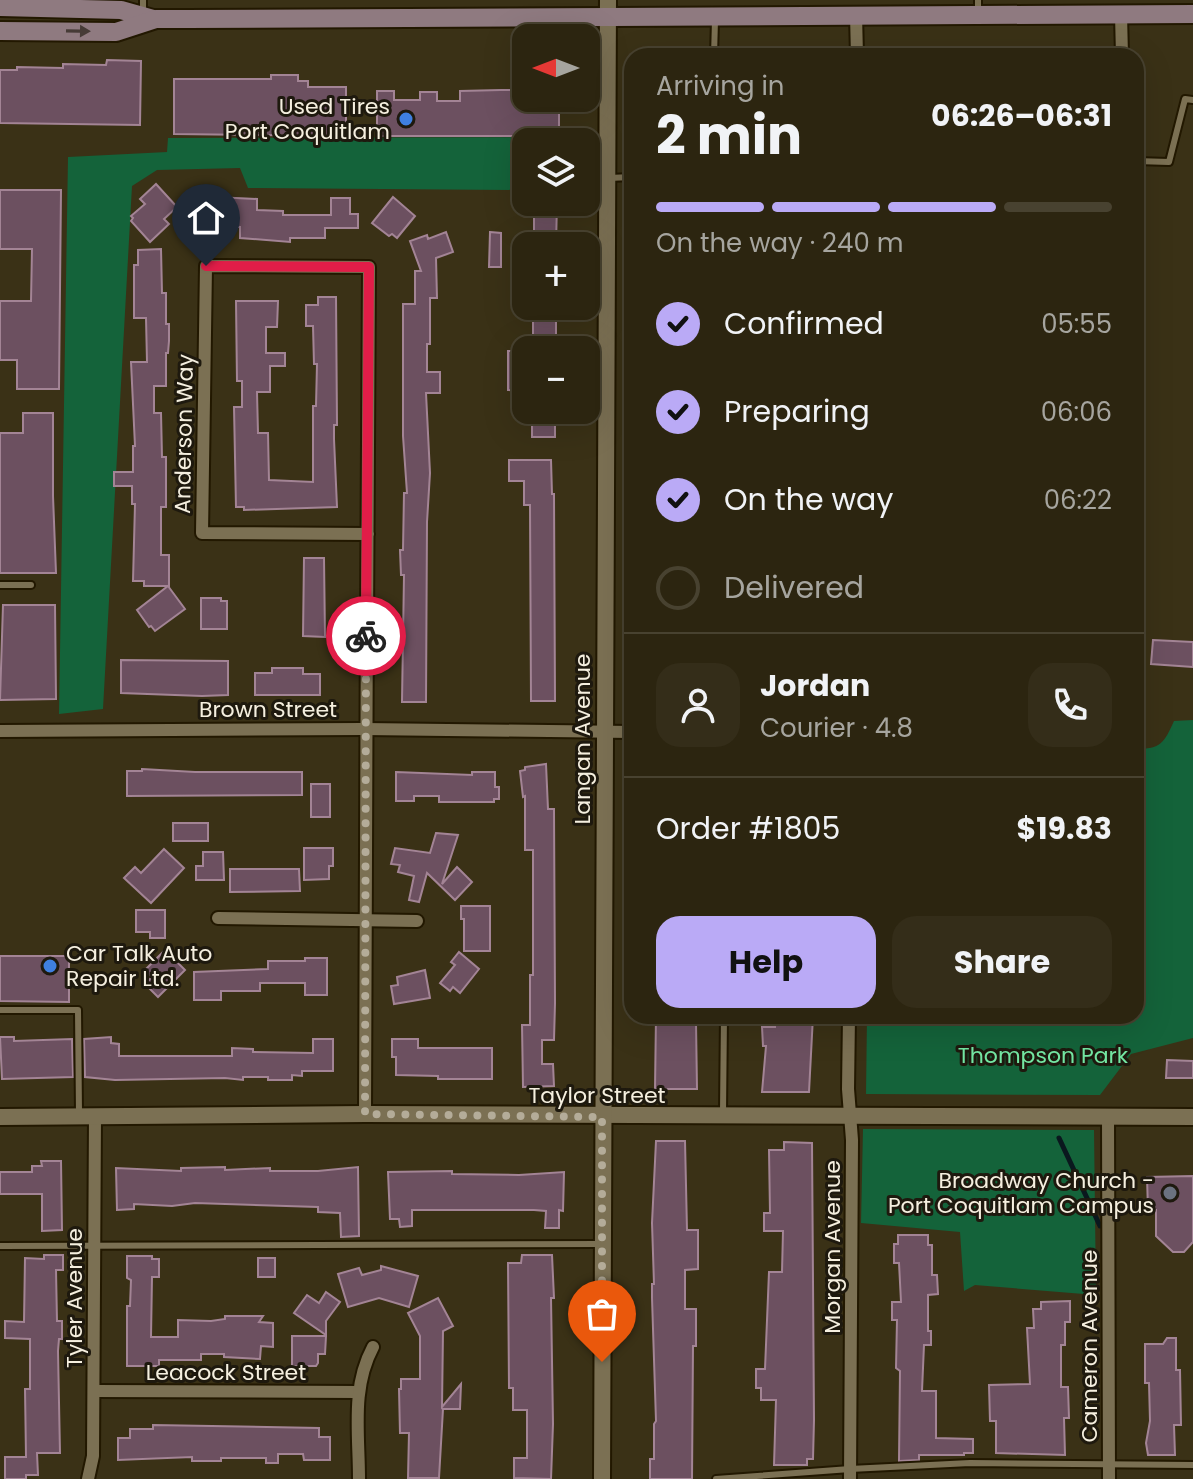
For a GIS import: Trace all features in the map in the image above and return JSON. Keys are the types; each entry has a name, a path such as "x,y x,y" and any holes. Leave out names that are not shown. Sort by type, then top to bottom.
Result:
{"main road":[{"path":"4,5 147,12 608,8 715,14 850,9 1102,7 1121,14 1193,14"},
{"path":"0,31 116,32 147,12"}],"street":[{"name":"Langan Avenue","path":"602,1479 608,8"},
{"path":"850,9 856,48"},
{"path":"1121,14 1122,48"},
{"name":"Anderson Way","path":"206,266 369,267 368,534 202,533 206,266"},
{"path":"365,1114 363,920 368,534"},
{"name":"Brown Street","path":"0,731 364,729 624,732"},
{"path":"218,918 417,921"},
{"name":"Morgan Avenue","path":"849,1024 850,1474"},
{"name":"Taylor Street","path":"0,1117 365,1114 1193,1117"},
{"name":"Tyler Avenue","path":"87,1117 94,1245 93,1456 88,1479"},
{"name":"Cameron Avenue","path":"1108,1118 1109,1479"},
{"path":"359,1479 358,1392 361,1372 373,1347"},
{"name":"Leacock Street","path":"94,1391 358,1392"}],"lane":[{"path":"714,48 715,14"},
{"path":"1144,161 1169,162 1185,99 1193,100"},
{"path":"606,178 624,177"},
{"path":"0,585 31,585"},
{"path":"0,1010 78,1010 87,1117"},
{"path":"723,1117 724,1024"},
{"path":"0,1246 602,1244"},
{"path":"716,1479 850,1474 970,1463 1193,1465"}],"green space":[{"path":"512,137 512,190 248,188 240,168 157,170 132,186 103,709 59,714 68,157 167,152 168,138"},
{"name":"Thompson Park","path":"1193,720 1193,1038 1131,1054 1100,1095 866,1094 867,1024 1144,1024 1144,748 1161,743 1174,721"},
{"path":"863,1129 1094,1130 1096,1295 975,1285 964,1291 960,1232 861,1223"}],"building":[{"path":"107,60 141,61 140,125 0,123 0,70 17,70 17,67 63,68 63,64 106,65"},
{"path":"271,75 298,75 298,81 308,81 308,87 346,87 346,136 174,134 174,79 271,79"},
{"path":"512,90 512,112 559,112 559,128 512,128 512,136 377,136 377,91 394,91 394,100 420,100 420,92 437,92 437,101 460,101 460,91"},
{"path":"156,184 177,207 164,219 169,224 150,242 131,221 131,216 145,204 140,199"},
{"path":"0,190 61,190 59,389 17,389 17,360 0,360 0,301 31,301 32,249 0,249"},
{"path":"195,196 257,199 257,210 283,211 283,215 331,215 331,198 350,198 350,214 358,214 358,228 325,228 325,238 290,238 290,242 240,238 240,227 229,227 229,223 211,224 211,220 192,220"},
{"path":"393,197 415,216 397,238 392,234 389,236 372,223"},
{"path":"523,216 557,216 556,232 534,232 534,217"},
{"path":"446,232 453,252 436,258 437,298 430,298 430,344 427,344 427,372 440,372 440,393 426,393 430,473 426,702 402,702 404,575 401,575 400,550 403,550 404,493 407,493 403,436 403,304 415,304 415,271 421,271 410,241 427,235 428,239"},
{"path":"490,232 501,233 501,267 489,267"},
{"path":"161,249 162,293 166,293 169,341 166,386 154,386 154,413 161,413 162,457 166,457 166,507 161,507 161,555 169,555 169,586 144,586 144,581 133,581 135,504 132,504 132,486 114,486 114,472 133,472 135,446 131,362 147,362 146,318 134,318 134,265 138,265 138,250"},
{"path":"318,297 336,297 337,425 334,425 334,439 337,507 244,510 244,507 236,507 234,407 242,407 242,381 237,381 236,301 278,301 277,327 266,327 266,353 285,353 285,366 270,366 270,392 257,392 258,433 268,433 269,480 313,482 313,406 316,406 317,364 314,364 313,326 306,326 306,305 318,305"},
{"path":"533,320 556,320 556,336 533,336"},
{"path":"508,351 512,351 512,390 508,390"},
{"path":"23,413 53,413 56,573 0,573 0,433 23,433"},
{"path":"532,424 555,424 555,437 532,437"},
{"path":"509,460 551,460 554,494 555,701 531,701 530,505 524,505 524,481 509,481"},
{"path":"304,558 324,558 325,637 303,636"},
{"path":"168,586 185,609 155,631 137,610"},
{"path":"201,598 227,601 227,629 201,629"},
{"path":"3,605 55,605 56,699 0,700"},
{"path":"1153,640 1193,642 1193,667 1151,664"},
{"path":"121,660 228,661 228,695 121,693"},
{"path":"272,668 303,668 303,674 320,674 320,695 255,695 255,673 272,673"},
{"path":"546,764 548,809 554,809 555,1003 554,1040 542,1040 542,1064 553,1064 554,1086 523,1087 522,1025 530,1025 530,975 533,975 533,850 525,850 525,796 520,771 525,767"},
{"path":"127,771 302,772 302,795 127,796"},
{"path":"396,772 472,775 472,772 495,772 499,799 494,799 494,802 439,802 439,796 414,796 414,801 396,801"},
{"path":"311,784 330,784 330,817 311,817"},
{"path":"173,823 208,823 208,841 173,841"},
{"path":"436,833 458,835 442,884 457,867 472,882 455,900 427,873 419,902 409,900 414,876 398,872 400,865 391,864 395,848 430,853"},
{"path":"304,848 333,848 329,879 304,880"},
{"path":"164,849 184,868 151,903 124,878 135,867 141,873"},
{"path":"203,852 223,852 224,880 196,880 196,866 203,866"},
{"path":"230,869 299,869 300,891 230,892"},
{"path":"461,906 490,906 490,951 464,951"},
{"path":"136,910 165,910 165,938 150,938 150,932 136,932"},
{"path":"165,950 185,970 158,997 145,984 152,977 145,970"},
{"path":"459,952 479,969 460,993 453,987 450,991 440,983 455,965 451,962"},
{"path":"0,956 69,956 69,1002 0,1001"},
{"path":"305,958 327,958 327,995 305,995 305,983 260,983 260,991 221,991 221,1000 194,1000 194,972 268,969 268,961 305,961"},
{"path":"425,970 430,998 394,1004 391,986 398,985 397,977"},
{"path":"656,1024 696,1024 697,1089 655,1089"},
{"path":"775,1024 813,1024 809,1092 762,1092 766,1046 763,1046 762,1027 775,1027"},
{"path":"0,1037 14,1037 14,1041 72,1039 73,1077 2,1079"},
{"path":"111,1037 111,1043 119,1044 119,1056 232,1056 232,1048 253,1049 253,1052 313,1053 313,1039 333,1039 333,1071 302,1071 302,1076 292,1075 292,1080 268,1080 268,1077 243,1077 243,1080 115,1080 85,1077 84,1039"},
{"path":"392,1039 418,1039 418,1048 492,1048 492,1079 396,1075"},
{"path":"1167,1060 1193,1061 1193,1078 1166,1078"},
{"path":"656,1141 685,1141 687,1230 698,1230 698,1269 685,1270 685,1309 696,1309 692,1479 650,1479 656,1421 652,1223"},
{"path":"784,1142 812,1143 814,1420 813,1459 807,1459 807,1465 774,1465 776,1400 761,1400 761,1388 756,1388 756,1369 765,1369 769,1272 782,1272 783,1231 764,1231 764,1213 770,1213 769,1150 784,1150"},
{"path":"41,1161 61,1161 62,1230 42,1231 42,1194 0,1194 0,1172 32,1172 32,1166 42,1166"},
{"path":"225,1167 225,1170 270,1168 270,1171 318,1171 358,1167 359,1236 341,1237 340,1213 318,1212 318,1207 195,1203 172,1206 134,1204 134,1209 117,1210 116,1168 181,1171 181,1168"},
{"path":"452,1171 452,1174 519,1175 564,1172 563,1211 559,1210 559,1228 545,1228 546,1211 534,1210 412,1210 412,1226 400,1227 399,1219 390,1219 388,1172"},
{"name":"Broadway Church - Port Coquitlam Campus","path":"1193,1176 1193,1242 1184,1252 1173,1252 1156,1236 1156,1210 1148,1210 1147,1177"},
{"path":"898,1235 928,1235 928,1245 932,1245 932,1275 937,1275 938,1294 928,1295 931,1345 924,1345 922,1391 936,1391 936,1438 973,1439 973,1453 919,1455 919,1460 899,1461 900,1371 896,1368 897,1320 892,1320 892,1302 901,1302 899,1263 894,1263 894,1244 898,1244"},
{"path":"44,1255 63,1255 63,1270 56,1270 57,1321 62,1321 58,1351 60,1453 37,1453 38,1475 26,1475 26,1479 5,1479 5,1457 26,1457 25,1389 30,1389 30,1339 5,1338 5,1321 24,1322 25,1258 44,1259"},
{"path":"522,1255 552,1255 551,1479 514,1478 514,1458 527,1458 527,1410 513,1410 513,1388 509,1388 508,1263 521,1263"},
{"path":"127,1256 159,1259 159,1277 152,1277 151,1337 178,1337 178,1320 211,1321 225,1319 225,1316 263,1316 259,1322 273,1323 273,1347 261,1346 260,1359 201,1354 201,1360 159,1360 159,1366 127,1366 127,1306 130,1306 131,1280 127,1278"},
{"path":"258,1258 275,1258 275,1277 258,1277"},
{"path":"381,1266 418,1276 409,1307 379,1298 348,1307 338,1274 359,1268 362,1275 381,1270"},
{"path":"326,1292 340,1302 326,1321 326,1335 294,1313 307,1295 319,1303"},
{"path":"438,1298 453,1326 443,1331 442,1407 461,1384 460,1409 443,1409 439,1478 408,1478 409,1433 400,1433 399,1389 401,1379 420,1379 420,1336 408,1313"},
{"path":"1070,1301 1070,1322 1065,1322 1065,1345 1061,1345 1061,1387 1068,1387 1069,1418 1064,1418 1065,1455 996,1453 996,1421 990,1421 989,1385 1030,1384 1027,1328 1034,1328 1033,1309 1041,1309 1041,1302"},
{"path":"292,1336 326,1336 325,1354 318,1354 316,1366 292,1366"},
{"path":"1167,1338 1176,1338 1181,1425 1174,1425 1175,1455 1148,1455 1149,1383 1145,1383 1145,1344 1163,1344"},
{"path":"153,1425 319,1428 319,1437 330,1437 330,1460 304,1460 303,1454 278,1454 278,1463 266,1463 266,1458 118,1460 118,1438 130,1438 130,1429 153,1429"}],"waterway":[{"path":"1059,1138 1100,1226"}],"way so far":[{"path":"366,636 363,920 365,1114 602,1117 602,1362"}],"place":[{"name":"Used Tires Port Coquitlam","path":"406,119"},
{"name":"Car Talk Auto Repair Ltd.","path":"50,966"},
{"name":"Broadway Church - Port Coquitlam Campus","path":"1170,1193"}],"route":[{"path":"206,266 369,267 366,636"}]}
